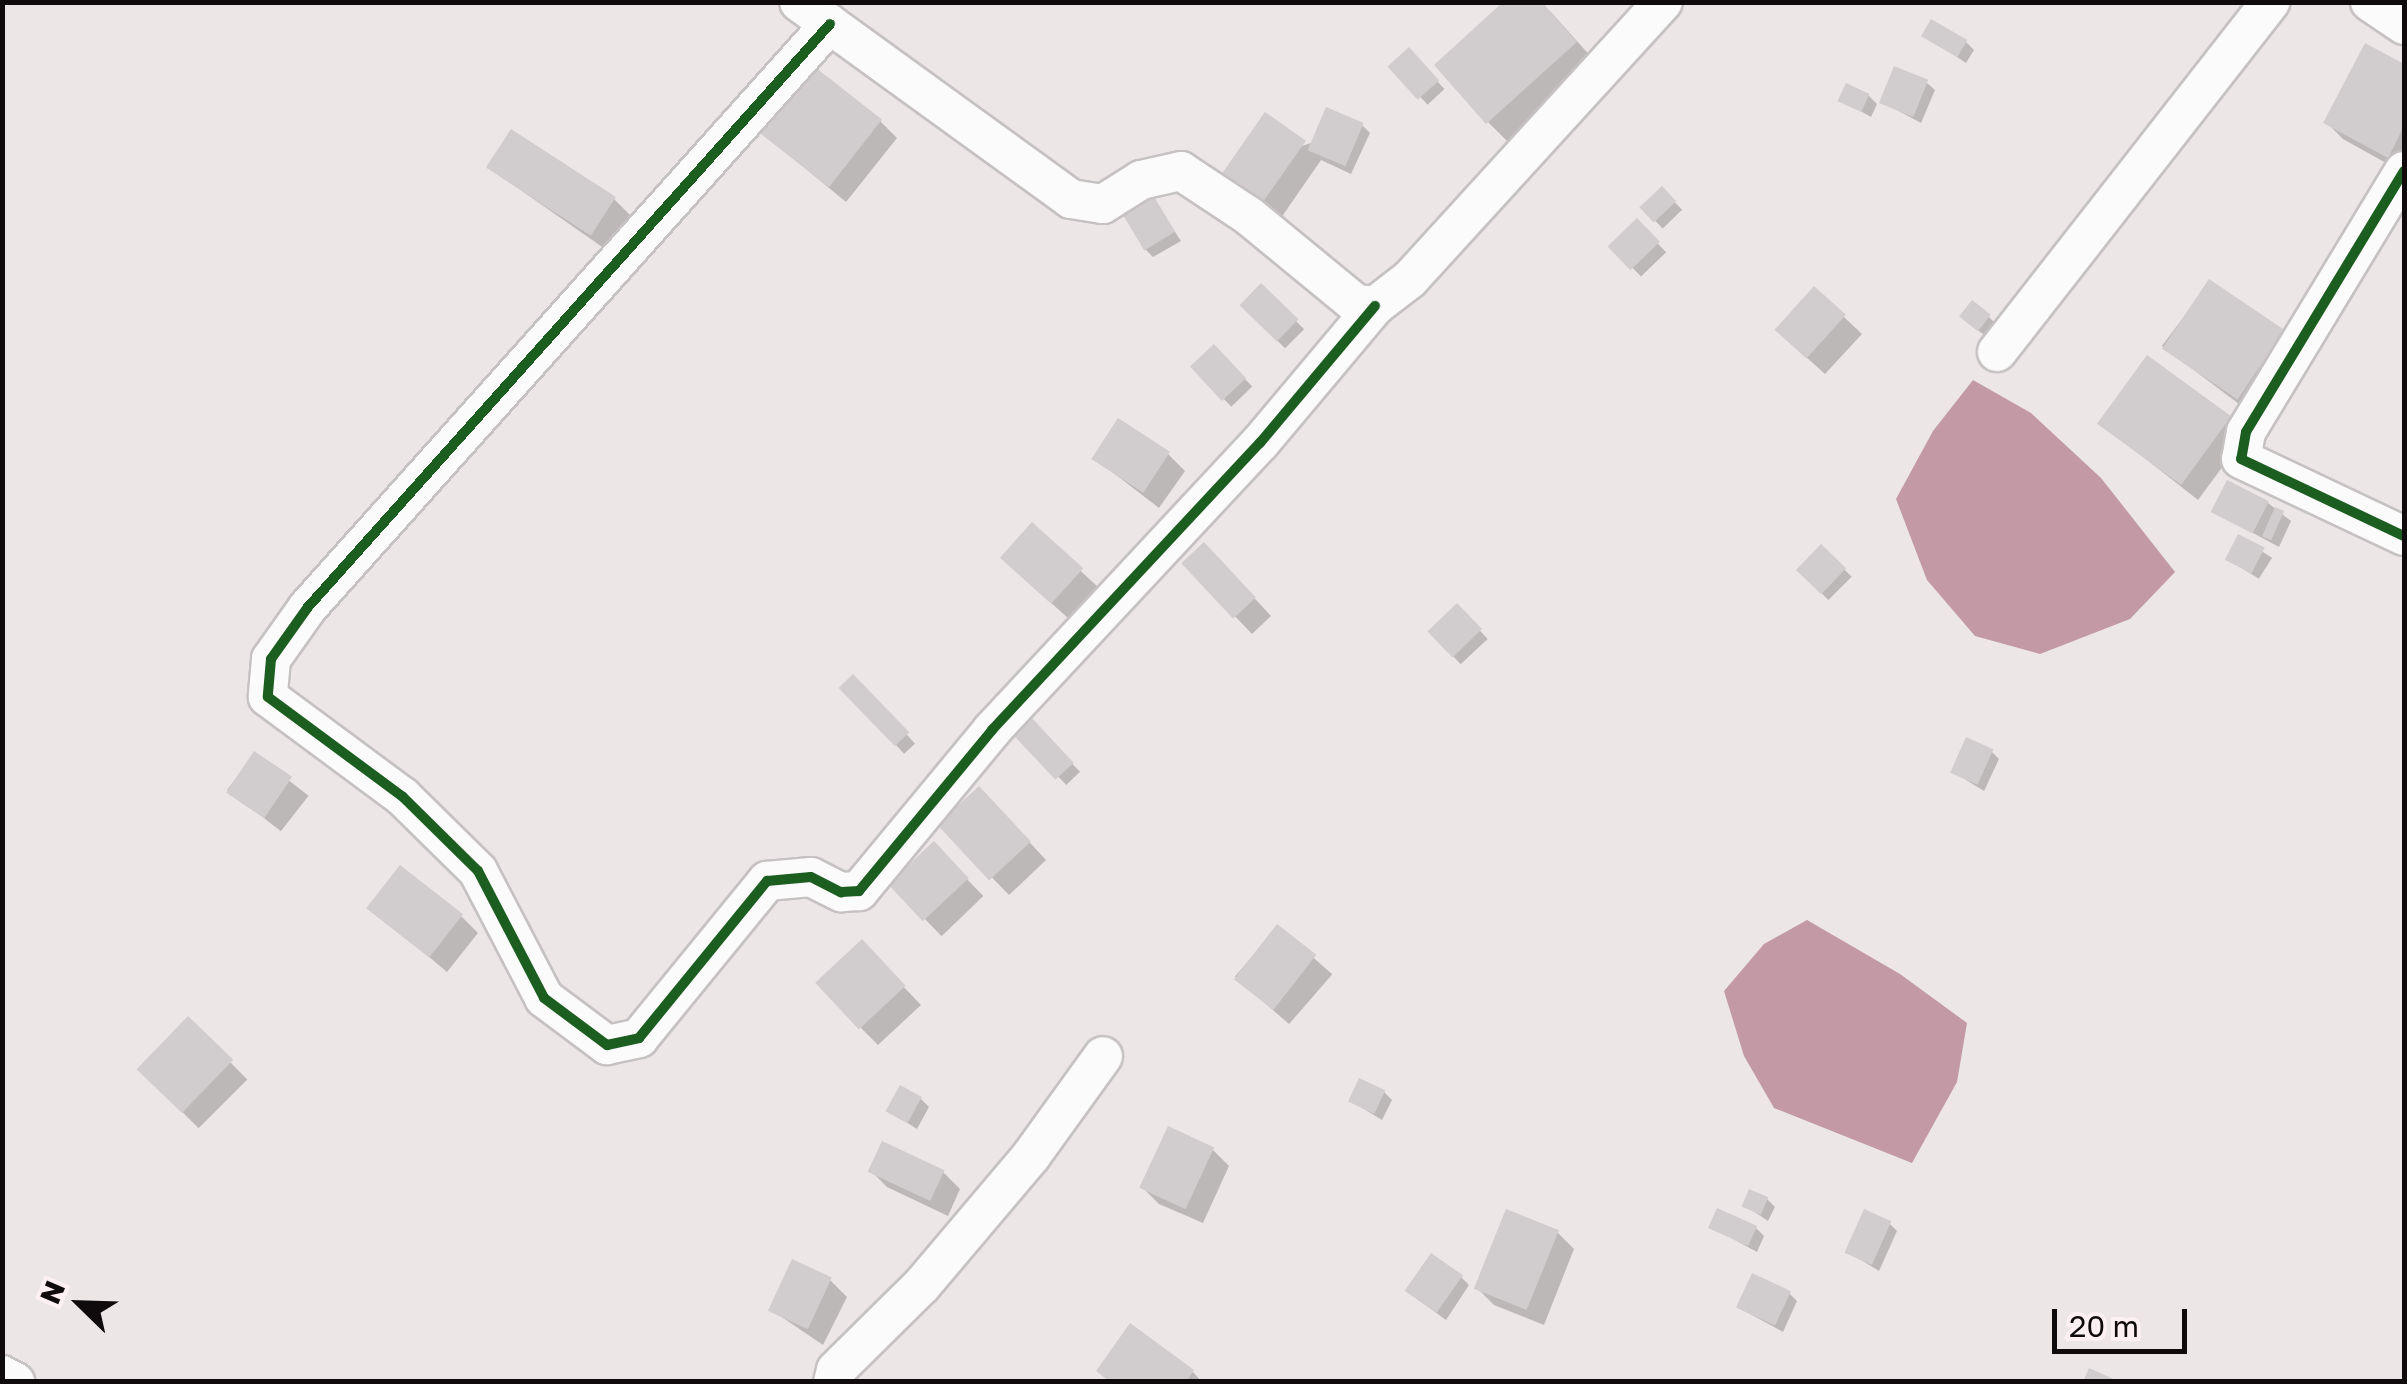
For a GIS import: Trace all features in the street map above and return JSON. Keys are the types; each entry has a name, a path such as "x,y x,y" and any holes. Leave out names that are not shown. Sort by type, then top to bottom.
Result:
{"street":[{"path":"799,2 1071,199 1103,204 1140,180 1180,171 1249,216 1356,304 1375,306"},
{"path":"830,24 322,592 271,659 268,698 404,797 478,870 544,998 607,1044 639,1038 767,881 811,877 841,892 859,891 992,730 1260,443 1375,306 1410,279 1663,2"},
{"path":"1997,352 2270,2"},
{"path":"2370,2 2404,25"},
{"path":"2404,171 2246,432 2241,458 2404,536"},
{"path":"833,1382 836,1370 922,1284 1018,1170 1103,1056"},
{"path":"2,1374 15,1382"}],"shaded area":[{"path":"1973,380 2031,413 2101,478 2175,572 2130,619 2040,654 1975,636 1927,580 1896,499 1933,431"},
{"path":"1807,920 1900,974 1967,1023 1957,1082 1912,1163 1774,1108 1744,1056 1724,991 1764,944"}],"building":[{"path":"1503,2 1542,2 1577,42 1486,124 1434,65"},
{"path":"1931,19 1967,40 1957,57 1921,36"},
{"path":"2365,43 2404,64 2404,126 2388,158 2323,123"},
{"path":"1409,47 1439,80 1418,100 1387,66"},
{"path":"811,64 882,119 829,187 758,132"},
{"path":"1894,66 1928,80 1913,117 1879,103"},
{"path":"1846,83 1870,94 1861,112 1838,101"},
{"path":"1326,107 1364,123 1345,166 1308,150"},
{"path":"1265,112 1306,141 1263,202 1222,173"},
{"path":"511,129 616,197 591,236 486,168"},
{"path":"1662,186 1676,201 1654,223 1639,207"},
{"path":"1153,195 1175,232 1144,250 1122,214"},
{"path":"1637,218 1660,242 1630,270 1608,246"},
{"path":"2209,279 2284,330 2237,400 2162,349"},
{"path":"1261,283 1298,319 1277,341 1239,305"},
{"path":"1814,286 1846,315 1806,359 1775,330"},
{"path":"1972,300 1991,315 1978,331 1959,317"},
{"path":"1214,344 1246,378 1222,401 1190,367"},
{"path":"2147,355 2231,416 2181,485 2097,424"},
{"path":"1118,418 1170,452 1143,493 1091,459"},
{"path":"2227,480 2269,501 2253,533 2211,512"},
{"path":"2275,507 2284,511 2271,540 2262,536"},
{"path":"1032,522 1083,568 1051,604 1000,558"},
{"path":"2238,534 2265,548 2252,573 2225,560"},
{"path":"1204,542 1256,598 1233,619 1181,563"},
{"path":"1821,544 1846,568 1821,594 1796,570"},
{"path":"1457,603 1482,629 1453,657 1428,631"},
{"path":"853,674 909,732 895,746 839,688"},
{"path":"1030,716 1074,763 1055,780 1012,733"},
{"path":"1966,737 1993,749 1978,785 1950,773"},
{"path":"254,751 292,777 264,818 226,792"},
{"path":"979,786 1031,842 989,880 937,825"},
{"path":"934,841 969,878 923,921 888,884"},
{"path":"400,865 463,914 429,958 366,908"},
{"path":"1277,924 1316,955 1273,1010 1234,979"},
{"path":"862,939 906,986 859,1029 815,983"},
{"path":"188,1016 233,1060 182,1113 137,1069"},
{"path":"1359,1078 1385,1090 1374,1114 1348,1102"},
{"path":"900,1085 922,1097 907,1123 885,1111"},
{"path":"1168,1126 1214,1148 1185,1209 1139,1188"},
{"path":"882,1141 945,1170 930,1201 868,1172"},
{"path":"1749,1189 1768,1197 1761,1215 1742,1206"},
{"path":"1717,1208 1757,1226 1748,1246 1708,1228"},
{"path":"1506,1209 1559,1230 1527,1310 1474,1289"},
{"path":"1864,1209 1891,1221 1872,1265 1844,1253"},
{"path":"1431,1253 1463,1275 1437,1313 1405,1291"},
{"path":"792,1259 832,1278 808,1329 768,1311"},
{"path":"1752,1273 1791,1291 1775,1326 1736,1307"},
{"path":"1130,1323 1194,1370 1186,1382 1110,1382 1096,1371"},
{"path":"2089,1368 2120,1382 2083,1382"}],"cycle path":[{"path":"830,24 308,607 271,659 268,697 403,797 478,871 544,998 607,1045 639,1038 767,881 811,877 841,892 859,891 992,730 1260,443 1375,306"},
{"path":"2404,171 2246,432 2241,459 2404,536"}]}
